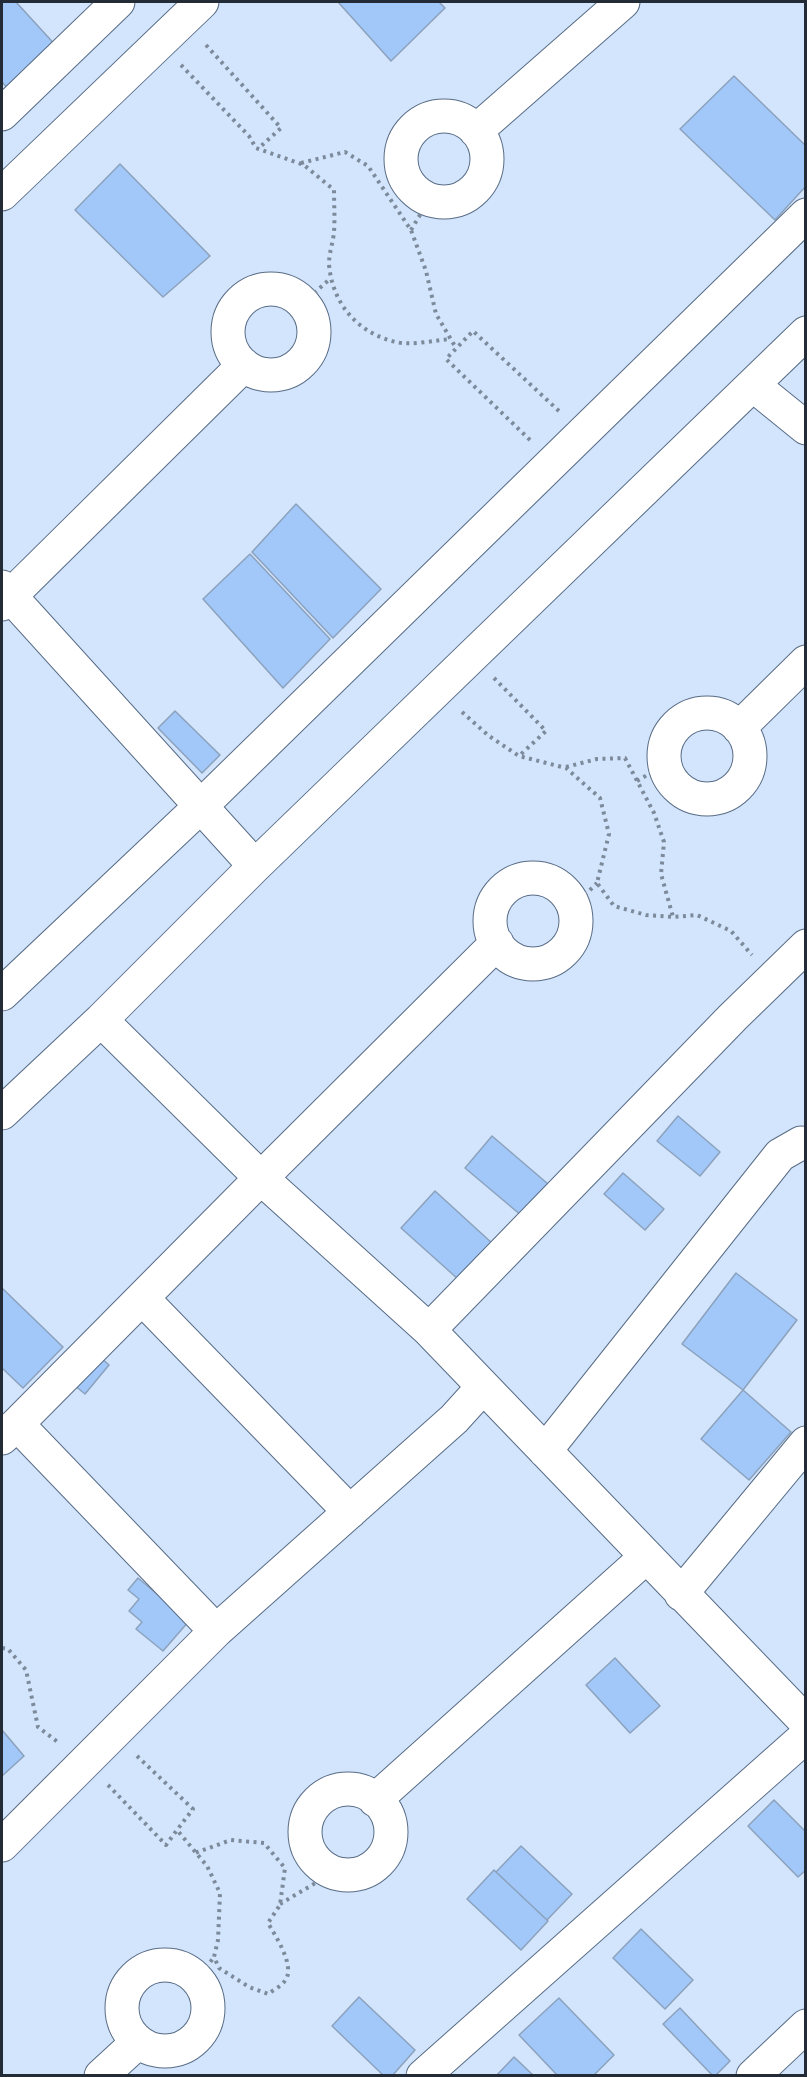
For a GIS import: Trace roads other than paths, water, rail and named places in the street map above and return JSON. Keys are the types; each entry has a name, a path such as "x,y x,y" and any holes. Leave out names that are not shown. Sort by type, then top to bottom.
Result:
{"street":[{"path":"2,114 118,2"},
{"path":"476,131 623,2"},
{"path":"2,194 193,11"},
{"path":"438,117 452,117 465,122 476,131 484,143 487,157 486,171 480,183 470,194 457,201 444,203 429,200 417,193 407,182 400,155 413,129 425,121 438,117"},
{"path":"2,994 201,806 806,215"},
{"path":"265,289 279,289 303,303 311,315 314,329 310,349 297,366 285,372 270,375 256,372 244,365 234,354 229,341 228,327 232,313 240,301 251,293 265,289"},
{"path":"2,1113 101,1020 255,866 806,333"},
{"path":"244,365 4,596 255,866"},
{"path":"753,385 806,428"},
{"path":"739,728 806,662"},
{"path":"701,713 715,714 728,718 739,728 747,740 750,753 748,767 742,780 733,790 720,797 706,799 692,796 679,789 670,778 651,773 664,751 668,737 676,725 687,717 701,713"},
{"path":"528,878 555,883 566,892 574,906 575,932 569,945 560,955 547,962 533,964 519,961 506,954 497,943 491,930 491,916 494,902 502,890 514,882 528,878"},
{"path":"216,1631 9,1431 497,943"},
{"path":"429,1330 792,966"},
{"path":"101,1020 261,1178 429,1330 806,1722"},
{"path":"545,1451 780,1155 801,1143 806,1144"},
{"path":"142,1298 350,1512"},
{"path":"2,1845 216,1631 454,1419 483,1387"},
{"path":"681,1594 806,1443"},
{"path":"375,1800 646,1557"},
{"path":"423,2076 806,1736"},
{"path":"343,1789 356,1790 370,1795 375,1800 388,1816 391,1830 390,1843 384,1856 362,1873 347,1875 334,1872 321,1865 311,1855 306,1842 305,1827 309,1814 317,1802 329,1793 343,1789"},
{"path":"159,1966 174,1966 187,1971 206,1969 205,1992 208,2006 206,2020 201,2032 192,2043 165,2052 150,2049 138,2042 128,2031 123,2018 122,2003 126,1990 134,1978 146,1970 159,1966"},
{"path":"753,2076 806,2026"},
{"path":"101,2076 138,2042"}]}
